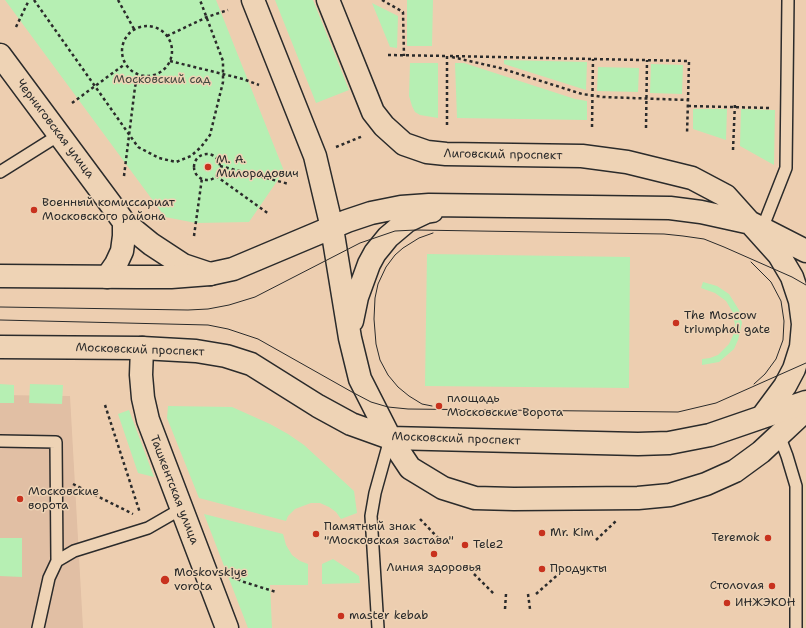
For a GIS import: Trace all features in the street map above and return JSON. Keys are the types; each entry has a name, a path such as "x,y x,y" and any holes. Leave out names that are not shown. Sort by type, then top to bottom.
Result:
{"main road":[{"path":"253,0 315,156 332,228 350,338 360,379 390,438 410,468 443,488 475,498 638,498 670,495 706,484 735,471 761,452 806,410"},
{"name":"Лиговский проспект","path":"328,0 373,112 384,126 404,144 427,152 446,154 582,156 626,162 692,178 726,196 756,226 779,255 792,277 800,302 803,324 800,347 794,369 785,386 762,416"},
{"name":"Черниговская улица","path":"0,55 124,222 151,244 183,265 210,274"},
{"path":"0,276 172,277 210,274 247,263 371,213 390,209 429,205 458,207 670,208 701,212 756,226 806,251"},
{"path":"350,338 354,309 359,290 375,253 388,237 407,221 426,212 458,207"},
{"path":"107,277 116,264 122,251 124,222"},
{"name":"Московский проспект","path":"0,347 142,348 196,351 226,356 251,364 318,406 351,424 390,438 638,444 669,443 710,435 806,402"},
{"name":"Ташкентская улица","path":"142,348 143,398 148,420 227,628"}],"lane":[{"path":"756,226 786,168 788,0"},
{"path":"0,172 59,135"},
{"path":"779,435 796,486 796,628"},
{"path":"378,628 371,516 374,493 390,438"},
{"path":"0,441 56,442 57,561 49,578 38,628"},
{"path":"57,561 74,551 148,528 181,509"}],"path":[{"path":"16,27 29,0"},
{"path":"34,0 138,147 159,158 176,162 191,156 210,135 218,105 223,74 223,61 200,0"},
{"path":"118,0 134,29"},
{"path":"382,0 403,12 404,56"},
{"path":"167,36 207,17 228,10"},
{"path":"141,26 155,27 167,36 171,43 172,52 166,67 160,72 153,75 138,75 124,64 121,48 123,40 134,29 141,26"},
{"path":"388,55 689,61 687,134"},
{"path":"447,56 500,68 592,96 688,100"},
{"path":"447,56 447,125"},
{"path":"592,128 593,59"},
{"path":"170,60 259,85"},
{"path":"646,128 647,60"},
{"path":"72,104 124,64"},
{"path":"124,176 135,87 138,75"},
{"path":"733,150 735,102"},
{"path":"688,106 775,108"},
{"path":"334,148 366,134"},
{"path":"196,152 199,157"},
{"path":"203,154 211,154 218,159 220,166 220,171 216,176 210,179 202,178 198,175 194,167 199,157 203,154"},
{"path":"220,166 290,184"},
{"path":"216,176 269,214"},
{"path":"194,236 202,178"},
{"path":"105,405 141,513 148,528"},
{"path":"57,476 135,515"},
{"path":"420,519 441,540"},
{"path":"596,540 619,519"},
{"path":"204,567 276,592"},
{"path":"536,594 562,571"},
{"path":"474,574 494,594"},
{"path":"505,609 506,594"},
{"path":"528,594 530,609"}],"shaded area":[{"path":"0,395 70,396 83,628 0,628"}],"green space":[{"name":"Московский сад","path":"5,0 216,0 284,171 249,222 196,223 165,217"},
{"path":"275,0 313,0 349,90 316,103"},
{"path":"407,0 433,0 432,46 407,46"},
{"path":"372,3 398,16 397,48 390,47"},
{"path":"504,60 587,62 586,90 504,64"},
{"path":"410,63 438,63 438,118 420,115 415,112 409,96"},
{"path":"455,63 464,63 575,99 587,101 587,120 457,118"},
{"path":"651,64 683,65 682,94 650,93"},
{"path":"598,67 639,68 638,92 597,91"},
{"path":"693,109 727,109 726,140 693,129"},
{"path":"741,109 775,110 774,165 740,146"},
{"path":"427,254 630,257 629,388 425,386"},
{"path":"703,282 717,286 729,294 739,310 742,323 734,349 719,362 702,365 702,359 718,355 729,344 734,333 735,324 732,311 726,301 715,293 701,288"},
{"path":"0,384 14,385 14,403 0,403"},
{"path":"30,384 63,385 62,404 29,403"},
{"path":"168,406 232,407 288,434 304,445 354,491 357,513 341,519 336,512 329,507 320,503 311,503 295,509 288,516 286,521 199,498 167,418"},
{"path":"129,410 154,477 138,473 118,414"},
{"path":"204,514 283,534 286,545 292,555 300,561 308,564 308,585 270,585 272,628 248,628"},
{"path":"0,538 22,538 22,577 0,576"},
{"path":"333,559 359,576 360,583 322,584 322,564"}],"tram line":[{"path":"0,307 208,309 229,305 255,297 360,243 395,231 416,230 664,234 683,236 704,239 792,277 806,285"},
{"path":"432,406 422,404 409,396 398,387 388,375 380,360 376,344 374,319 375,298 378,284 386,267 395,255 403,248 419,238 433,233"},
{"path":"751,262 771,282 781,301 784,321 783,340 776,359 765,374 754,384"},
{"path":"0,320 208,325 228,329 258,339 371,402 388,407 408,409 678,412 716,403 806,363"}],"place":[{"name":"М. А. Милорадович","path":"208,167"},
{"name":"Военный комиссариат Московского района","path":"34,210"},
{"name":"The Moscow triumphal gate","path":"676,323"},
{"name":"площадь Московские Ворота","path":"439,406"},
{"name":"Московские ворота","path":"20,499"},
{"name":"Mr. Kim","path":"542,533"},
{"name":"Памятный знак \"Московская застава\"","path":"316,534"},
{"name":"Teremok","path":"768,538"},
{"name":"Tele2","path":"465,545"},
{"name":"Линия здоровья","path":"434,554"},
{"name":"Продукты","path":"542,569"},
{"name":"Moskovskiye vorota","path":"165,580"},
{"name":"Столоvая","path":"772,586"},
{"name":"ИНЖЭКОН","path":"727,603"},
{"name":"master kebab","path":"341,616"}]}
